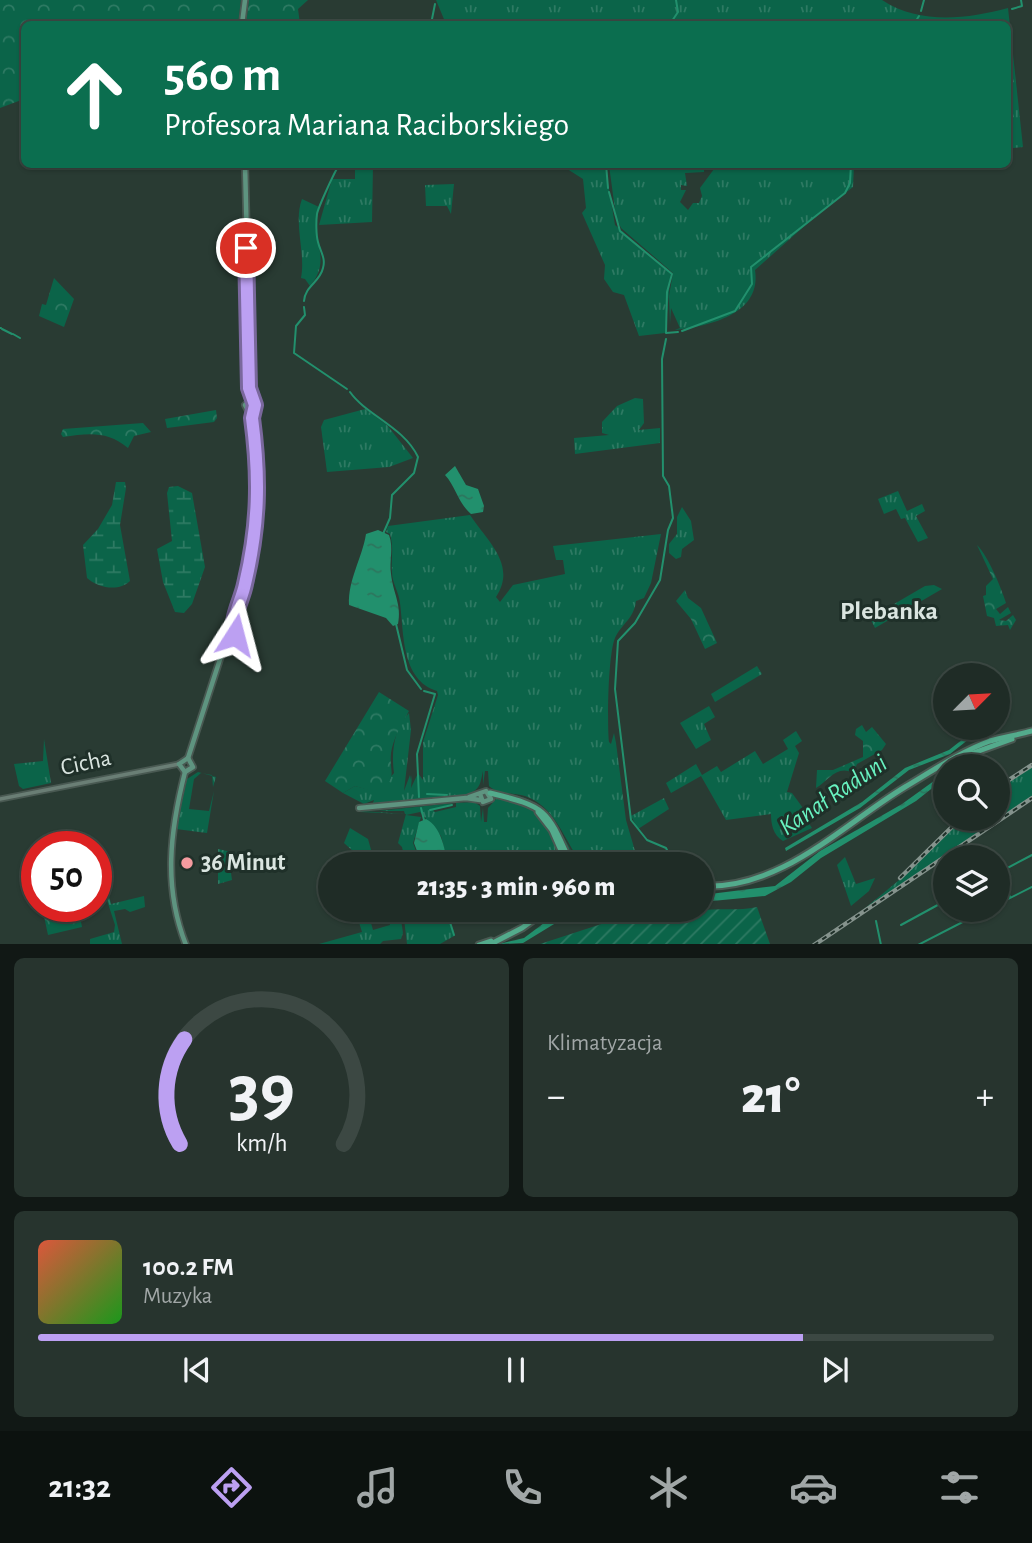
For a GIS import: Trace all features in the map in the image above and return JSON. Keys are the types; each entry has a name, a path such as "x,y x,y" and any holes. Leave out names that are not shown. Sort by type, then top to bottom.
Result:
{"main road":[{"path":"242,21 245,0"},
{"path":"226,641 235,637 231,628 246,580 258,513 251,409 254,404 250,400 249,388 245,168"},
{"path":"185,772 180,764 188,758 226,641 222,631 231,628"},
{"path":"714,885 737,883 781,869 905,787 985,743 1032,731"},
{"path":"186,944 176,915 170,867 174,816 185,772 193,767 188,758"},
{"path":"480,797 485,791 490,797"},
{"path":"359,807 503,796 540,808 551,821 562,852"},
{"path":"525,801 546,820 562,852"},
{"path":"489,944 531,922"},
{"path":"479,944 498,940"}],"street":[{"name":"Cicha","path":"0,799 180,764"}],"green space":[{"path":"0,0 241,0 238,21 21,21 21,100 0,108"},
{"path":"249,0 308,0 298,9 300,21 246,21"},
{"path":"436,0 882,0 912,13 944,18 1008,8 1009,21 445,21"},
{"path":"1011,36 1023,147 1013,148 1013,156"},
{"path":"355,168 373,168 372,222 319,225 332,179 355,179"},
{"path":"566,168 606,168 615,225 671,273 665,333 639,336 624,295 613,292 604,279 605,265 582,213 586,208 583,179"},
{"path":"609,168 704,168 704,172 685,173 687,186 681,185 681,190 686,190 680,202 688,210 693,203 699,203 702,196 700,188 715,168 854,168 853,187 755,270 755,285 750,298 741,308 717,321 702,325 675,330 680,328 671,308 670,324 669,296 673,273 621,228 616,217"},
{"path":"454,184 451,214 447,206 426,206 425,185"},
{"path":"302,199 319,207 316,229 320,266 310,286 301,278 299,218"},
{"path":"54,278 74,299 64,327 39,316 42,304 46,305"},
{"path":"635,398 643,399 644,423 639,430 660,428 660,443 575,454 574,438 609,435 602,433 602,422 617,406"},
{"path":"365,409 387,425 413,458 389,467 327,472 321,427 324,420"},
{"path":"216,410 217,418 214,422 167,428 165,419"},
{"path":"143,423 151,432 134,436 128,448 106,436 90,434 63,437 61,434 63,429"},
{"path":"116,482 125,482 126,488 120,525 130,581 114,588 97,584 87,578 83,545 98,529 112,505"},
{"path":"178,486 192,493 205,567 192,604 184,613 175,612 163,582 157,549 172,541 167,493 169,487"},
{"path":"898,491 907,511 922,504 925,511 916,516 928,538 918,542 905,518 901,519 896,509 884,514 878,499"},
{"path":"682,507 691,521 694,540 682,549 681,557 676,559 669,553 669,544 677,534 677,517"},
{"path":"470,515 492,544 502,564 502,585 496,597 500,602 513,585 565,574 563,560 556,560 553,546 661,534 651,583 644,598 636,601 633,612 615,638 609,673 609,742 611,744 614,733 626,820 635,851 574,852 543,806 525,796 493,789 489,786 488,771 485,771 483,785 483,771 478,787 464,795 373,803 374,800 364,804 343,793 355,786 378,792 394,773 395,741 400,726 409,713 411,730 404,791 410,775 411,788 418,773 423,780 423,742 438,695 437,691 417,677 407,654 399,599 392,576 391,539 386,532 388,526"},
{"path":"977,545 990,564 1006,603 996,609 1000,614 1008,607 1011,613 999,620 1006,621 1013,615 1016,620 1010,630 1008,625 996,626 994,618 987,616 983,596 986,595 986,586 993,579"},
{"path":"934,585 942,589 875,628 870,618 925,586"},
{"path":"685,590 688,598 701,608 717,643 705,649 691,619 676,601"},
{"path":"757,666 762,674 715,702 711,694"},
{"path":"379,692 409,711 392,748 391,778 378,793 355,786 343,793 325,781"},
{"path":"709,706 715,717 704,724 711,740 696,749 680,723"},
{"path":"862,725 866,732 872,727 886,744 882,750 857,764 853,773 837,772 816,788 817,770 833,770 863,757 863,741 855,735 856,729"},
{"path":"796,731 802,741 795,746 799,753 787,792 792,793 811,819 808,822 812,828 783,841 773,829 771,814 726,820 701,776 671,793 666,783 696,764 702,775 717,766 721,772 755,751 763,764 788,749 783,740"},
{"path":"44,739 51,783 23,789 19,786 14,764 43,761"},
{"path":"1032,767 1032,796 1010,811 1010,781"},
{"path":"198,772 203,773 194,779 189,809 209,811 214,791 207,833 176,829 187,779"},
{"path":"497,794 511,794 534,803 543,810 559,829 572,852 565,847 554,825 539,809 521,799"},
{"path":"497,798 521,802 540,816 547,826 556,852 445,852 441,836 420,812 406,815 421,817 413,843 416,852 403,852 398,843 406,814 404,811 378,811 454,803 433,810 435,812 456,807 456,803 474,802 480,806 481,822 483,808 484,822 487,822 488,808"},
{"path":"664,798 669,809 638,829 631,816"},
{"path":"350,828 368,839 372,852 354,852 344,843"},
{"path":"950,831 980,831 960,845 936,845"},
{"path":"933,848 933,863 858,914"},
{"path":"218,849 236,853 232,880 218,884"},
{"path":"845,857 856,884 875,878 869,891 851,906 837,865"},
{"path":"144,896 145,907 130,912 125,909 114,911 122,944 90,944 90,939 114,932 112,904"},
{"path":"757,907 770,944 540,944 608,922 714,922 714,910"},
{"path":"45,922 81,922 82,927 48,935"},
{"path":"359,922 371,922 373,930 390,925 389,922 401,922 401,939 383,941 380,944 319,944 362,932"},
{"path":"404,922 449,922 454,936 440,944 407,944"}],"water":[{"path":"455,466 466,485 478,489 484,506 483,512 471,514 460,500 445,475"},
{"path":"378,530 389,535 390,540 391,574 399,611 398,624 393,626 386,618 349,605 351,586 366,534"},
{"path":"962,740 968,740 950,754 939,754"},
{"path":"933,757 933,761 909,770 860,808 786,851 785,848 862,802 905,768"},
{"path":"933,782 933,788 916,801 821,858 791,882 765,896 714,901 714,894 775,886 820,851 902,804"},
{"path":"426,819 436,828 445,852 417,852 414,843 419,822"},
{"path":"545,922 557,922 523,943 499,944 524,938"}],"waterway":[{"path":"672,21 678,12 676,0"},
{"path":"921,11 924,0"},
{"path":"1012,9 1022,6 1021,0"},
{"path":"432,21 435,4"},
{"path":"916,21 919,16"},
{"path":"304,301 307,291 323,268 317,236 317,214 338,168"},
{"path":"606,168 608,188"},
{"path":"682,331 735,311 752,284 751,267 845,193 850,183 851,168"},
{"path":"609,192 620,231 672,274 667,292 666,333 678,332"},
{"path":"304,307 305,315 296,326 294,353 347,389"},
{"path":"2,329 12,334"},
{"path":"13,334 20,338"},
{"path":"666,339 662,359 663,476 669,486 673,518 668,530 660,580 635,623 618,641 615,689 631,820 647,840 666,848 668,852"},
{"path":"350,392 365,408 404,437 418,457 414,473 392,495 390,518 383,534"},
{"path":"396,624 407,670 421,689"},
{"path":"419,797 417,754 435,694 424,691"},
{"path":"427,794 447,795"},
{"path":"430,810 452,805"},
{"path":"421,808 424,820"},
{"path":"1010,867 1032,855"},
{"path":"1010,898 1032,887"},
{"path":"901,925 933,908"},
{"path":"876,921 881,944"},
{"path":"450,922 454,935"},
{"path":"920,944 963,922"}],"railway":[{"path":"1010,779 1032,765"},
{"path":"815,944 1032,798"},
{"path":"900,878 948,831"}],"place":[{"name":"36 Minut","path":"187,863"}],"district":[{"name":"Plebanka","path":"889,611"}],"route":[{"path":"235,635 234,619 246,580 259,508 252,418 255,405 251,400 249,388 246,248"}],"water label":[{"name":"Kanał Raduni","path":"833,795"}]}
